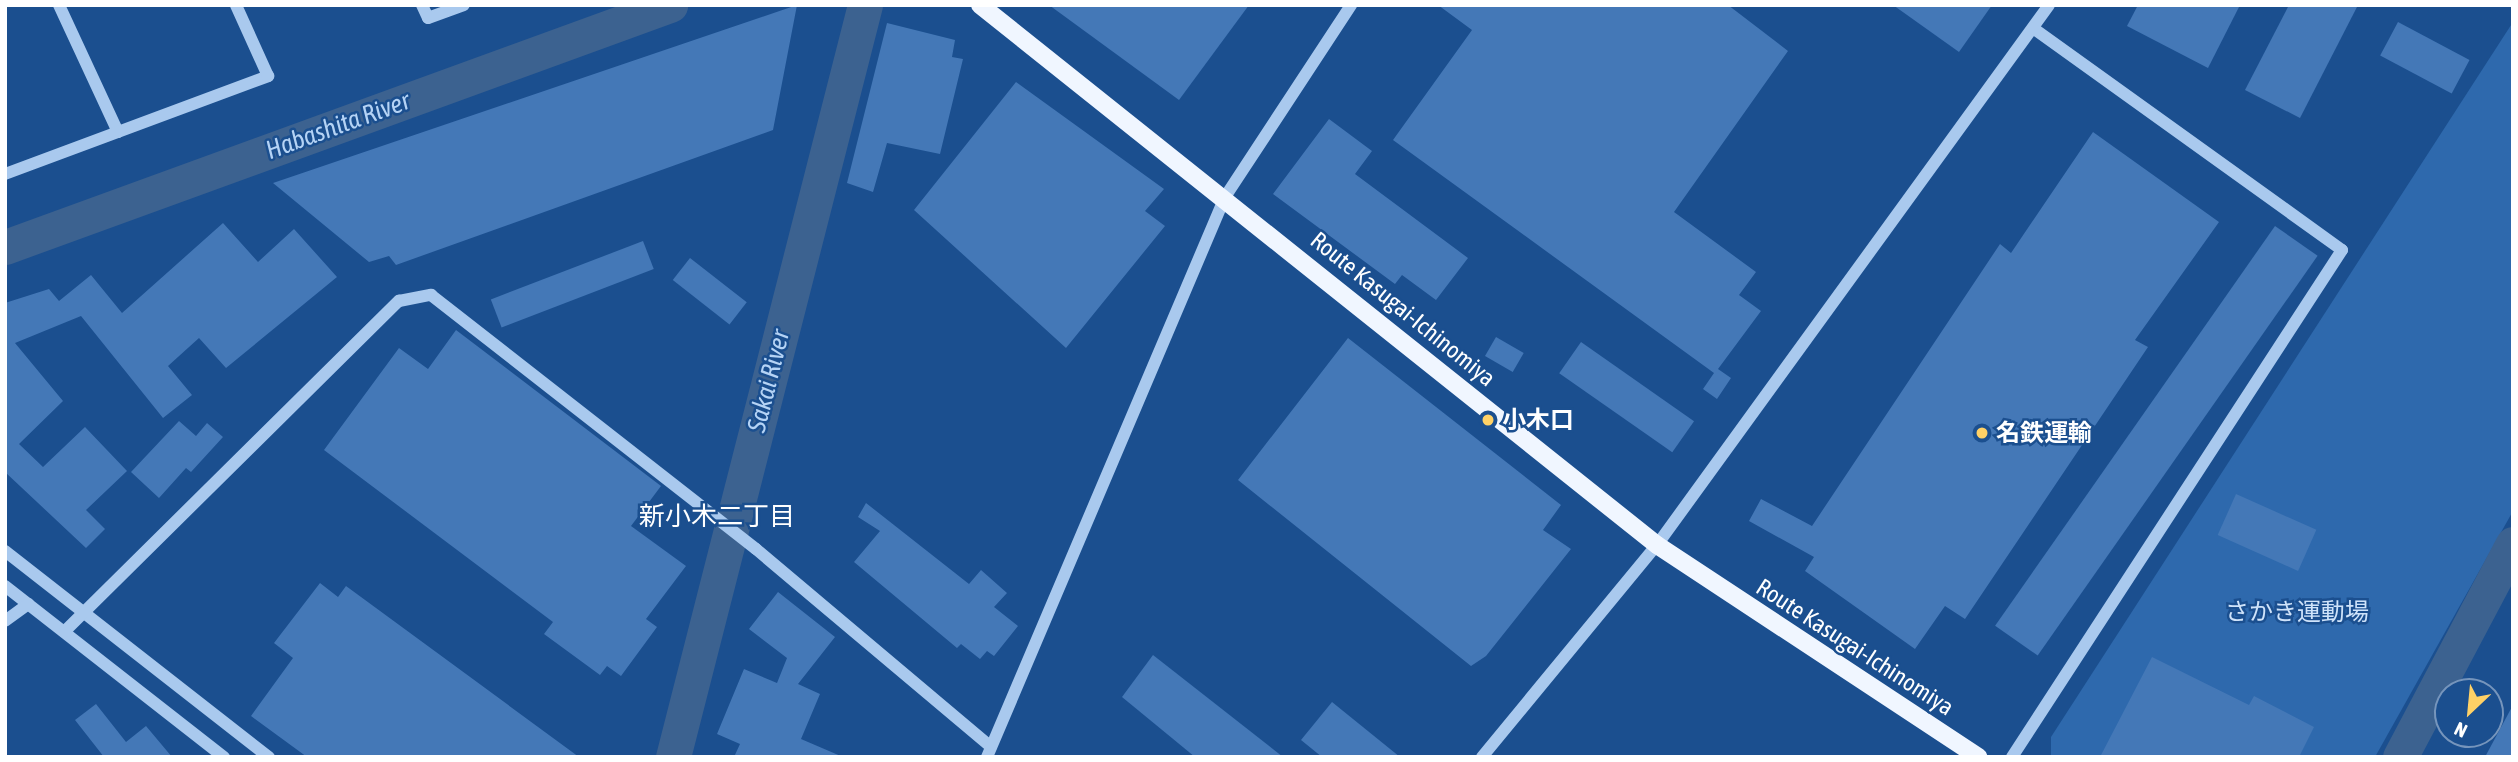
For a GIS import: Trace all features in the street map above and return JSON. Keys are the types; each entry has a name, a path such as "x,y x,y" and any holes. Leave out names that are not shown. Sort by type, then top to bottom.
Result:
{"main road":[{"name":"Route Kasugai-Ichinomiya","path":"980,5 1225,197 1657,545 1978,757"}],"street":[{"path":"59,5 118,132"},
{"path":"5,174 268,76 236,5"},
{"path":"422,5 428,18 464,5"},
{"path":"65,632 400,301 431,295 756,549 989,752 1225,197 1351,5"},
{"path":"1482,757 1657,545 2049,5"},
{"path":"2012,757 2342,250 2033,28"},
{"path":"5,551 269,757"},
{"path":"5,586 224,757"},
{"path":"5,621 28,604"}],"green space":[{"name":"さかき運動場","path":"2513,22 2513,511 2375,757 2051,757 2051,737"}],"building":[{"path":"797,5 773,130 396,265 389,256 369,262 273,183"},
{"path":"1049,5 1249,5 1179,100"},
{"path":"1438,5 1728,5 1788,51 1674,212 1756,272 1739,295 1761,311 1718,369 1731,378 1717,399 1703,389 1714,373 1393,140 1472,30"},
{"path":"1893,5 1992,5 1959,52"},
{"path":"2138,5 2240,5 2208,68 2127,26"},
{"path":"2289,5 2358,5 2300,118 2245,90"},
{"path":"2398,22 2470,60 2452,94 2380,56"},
{"path":"887,23 955,40 952,57 963,59 940,154 887,143 873,192 847,183"},
{"path":"1016,82 1164,189 1145,211 1165,226 1066,348 914,210"},
{"path":"1329,119 1372,151 1355,174 1468,258 1436,300 1402,275 1395,284 1273,194"},
{"name":"名鉄運輸","path":"2093,132 2219,222 2135,340 2148,347 1965,619 1945,606 1915,649 1805,571 1814,557 1749,521 1761,499 1812,526 2000,244 2011,253"},
{"path":"223,223 258,262 294,229 337,277 226,368 199,338 168,366 192,395 163,418 81,316 15,343 63,401 19,444 43,467 85,427 127,471 86,510 105,529 86,548 5,472 5,303 49,289 59,301 91,275 122,313"},
{"path":"2275,226 2318,256 2038,656 1995,626"},
{"path":"643,241 654,269 502,327 491,299"},
{"path":"690,258 747,302 729,324 673,280"},
{"path":"456,330 661,486 631,526 686,566 646,619 657,627 621,676 607,666 600,675 544,634 553,622 324,450 399,348 428,369"},
{"path":"1496,337 1524,353 1513,372 1485,356"},
{"path":"1348,338 1561,505 1543,530 1571,549 1486,656 1471,666 1238,480"},
{"path":"1581,342 1694,421 1672,452 1559,373"},
{"path":"179,421 196,436 207,423 223,437 191,472 186,468 159,498 131,472"},
{"path":"2236,494 2316,530 2298,571 2218,535"},
{"path":"866,503 969,584 981,570 1007,593 994,607 1018,626 994,656 987,651 980,659 961,644 957,648 854,562 880,531 858,517"},
{"path":"320,583 338,597 346,586 579,757 307,757 251,716 293,658 274,643"},
{"path":"778,592 835,637 798,684 820,694 801,739 843,757 734,757 740,744 717,734 744,669 777,683 787,658 749,629"},
{"path":"1153,655 1283,757 1195,757 1122,697"},
{"path":"2152,657 2249,705 2254,696 2314,727 2299,757 2100,757"},
{"path":"1332,702 1400,757 1322,757 1301,740"},
{"path":"96,704 126,742 146,726 172,757 104,757 75,720"},
{"path":"2513,705 2513,757 2485,757 2490,748 2504,748 2504,722"}],"waterway":[{"name":"Habashita River","path":"5,247 670,5"},
{"name":"Sakai River","path":"673,757 865,5"},
{"path":"2400,757 2513,544"}],"place":[{"name":"小木口","path":"1488,420"},
{"name":"名鉄運輸","path":"1982,433"}],"district":[{"name":"新小木二丁目","path":"717,517"}]}
